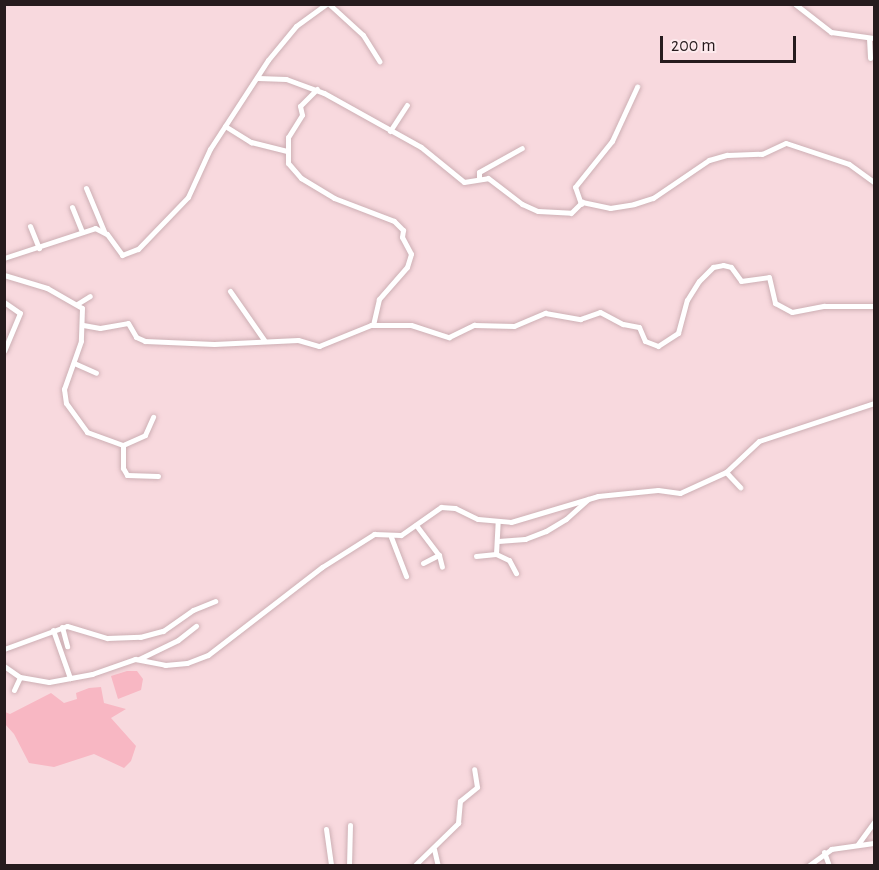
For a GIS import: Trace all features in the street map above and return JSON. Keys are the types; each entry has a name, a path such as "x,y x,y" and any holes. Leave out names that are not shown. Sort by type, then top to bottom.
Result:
{"street":[{"path":"86,188 104,231 124,255 149,240 188,197 225,126 296,26 327,4 363,35 379,61"},
{"path":"795,4 831,32 872,38 870,58"},
{"path":"258,78 279,78 317,89 421,147 464,182 488,178 522,204 538,211 571,213 581,204 610,208 644,202 706,161 727,155 762,154 786,143 849,164 874,182"},
{"path":"581,204 575,187 618,130 637,87"},
{"path":"317,89 300,106 302,115 288,137 286,151 288,163 301,178 334,198 390,219 403,229 411,259 379,299 373,324"},
{"path":"390,131 407,105"},
{"path":"225,126 251,142 286,151"},
{"path":"479,178 480,171 522,148"},
{"path":"72,207 81,232"},
{"path":"30,226 39,248"},
{"path":"4,258 95,228 104,231"},
{"path":"83,325 100,328 126,323 141,340 178,343 264,340 325,345 358,327 373,324 411,325 449,337 474,325 514,326 545,313 580,319 600,312 623,324 639,327 645,341 658,346 678,333 687,300 699,281 713,267 723,265 731,267 741,280 769,277 775,303 792,312 824,306 874,306"},
{"path":"4,275 47,288 82,308 83,325 74,363 64,389 69,410 90,434 123,445 145,435 153,417"},
{"path":"230,291 264,340"},
{"path":"77,304 90,296"},
{"path":"4,302 20,313 5,349"},
{"path":"74,363 96,373"},
{"path":"139,659 175,666 199,659 322,567 378,532 391,537 447,506 478,519 498,521 542,515 589,498 658,490 680,493 726,472 759,441 874,403"},
{"path":"123,445 124,472 136,478 158,476"},
{"path":"726,472 740,487"},
{"path":"498,541 525,539 546,531 566,519 589,498"},
{"path":"496,554 498,521"},
{"path":"416,525 440,555 442,567"},
{"path":"391,537 406,576"},
{"path":"476,556 496,554 509,560 516,573"},
{"path":"423,562 440,555"},
{"path":"4,649 53,630 72,626 107,638 140,637 163,631 190,611 215,601"},
{"path":"4,666 20,677 49,682 70,678 139,659 178,640 196,626"},
{"path":"62,627 67,646"},
{"path":"53,630 70,678"},
{"path":"14,690 20,677"},
{"path":"414,866 434,849 458,823 460,801 477,787 474,769"},
{"path":"858,844 874,822"},
{"path":"349,866 350,825"},
{"path":"326,829 331,866"},
{"path":"808,866 824,852 858,844 874,843"},
{"path":"434,849 438,866"},
{"path":"824,852 829,866"}],"shaded area":[{"path":"127,671 137,671 143,679 141,690 118,699 111,676"},
{"path":"101,687 104,703 126,709 111,718 136,746 131,761 124,768 94,754 54,767 29,763 14,734 5,724 5,712 10,714 51,693 64,703 77,699 76,693 89,688"}]}
